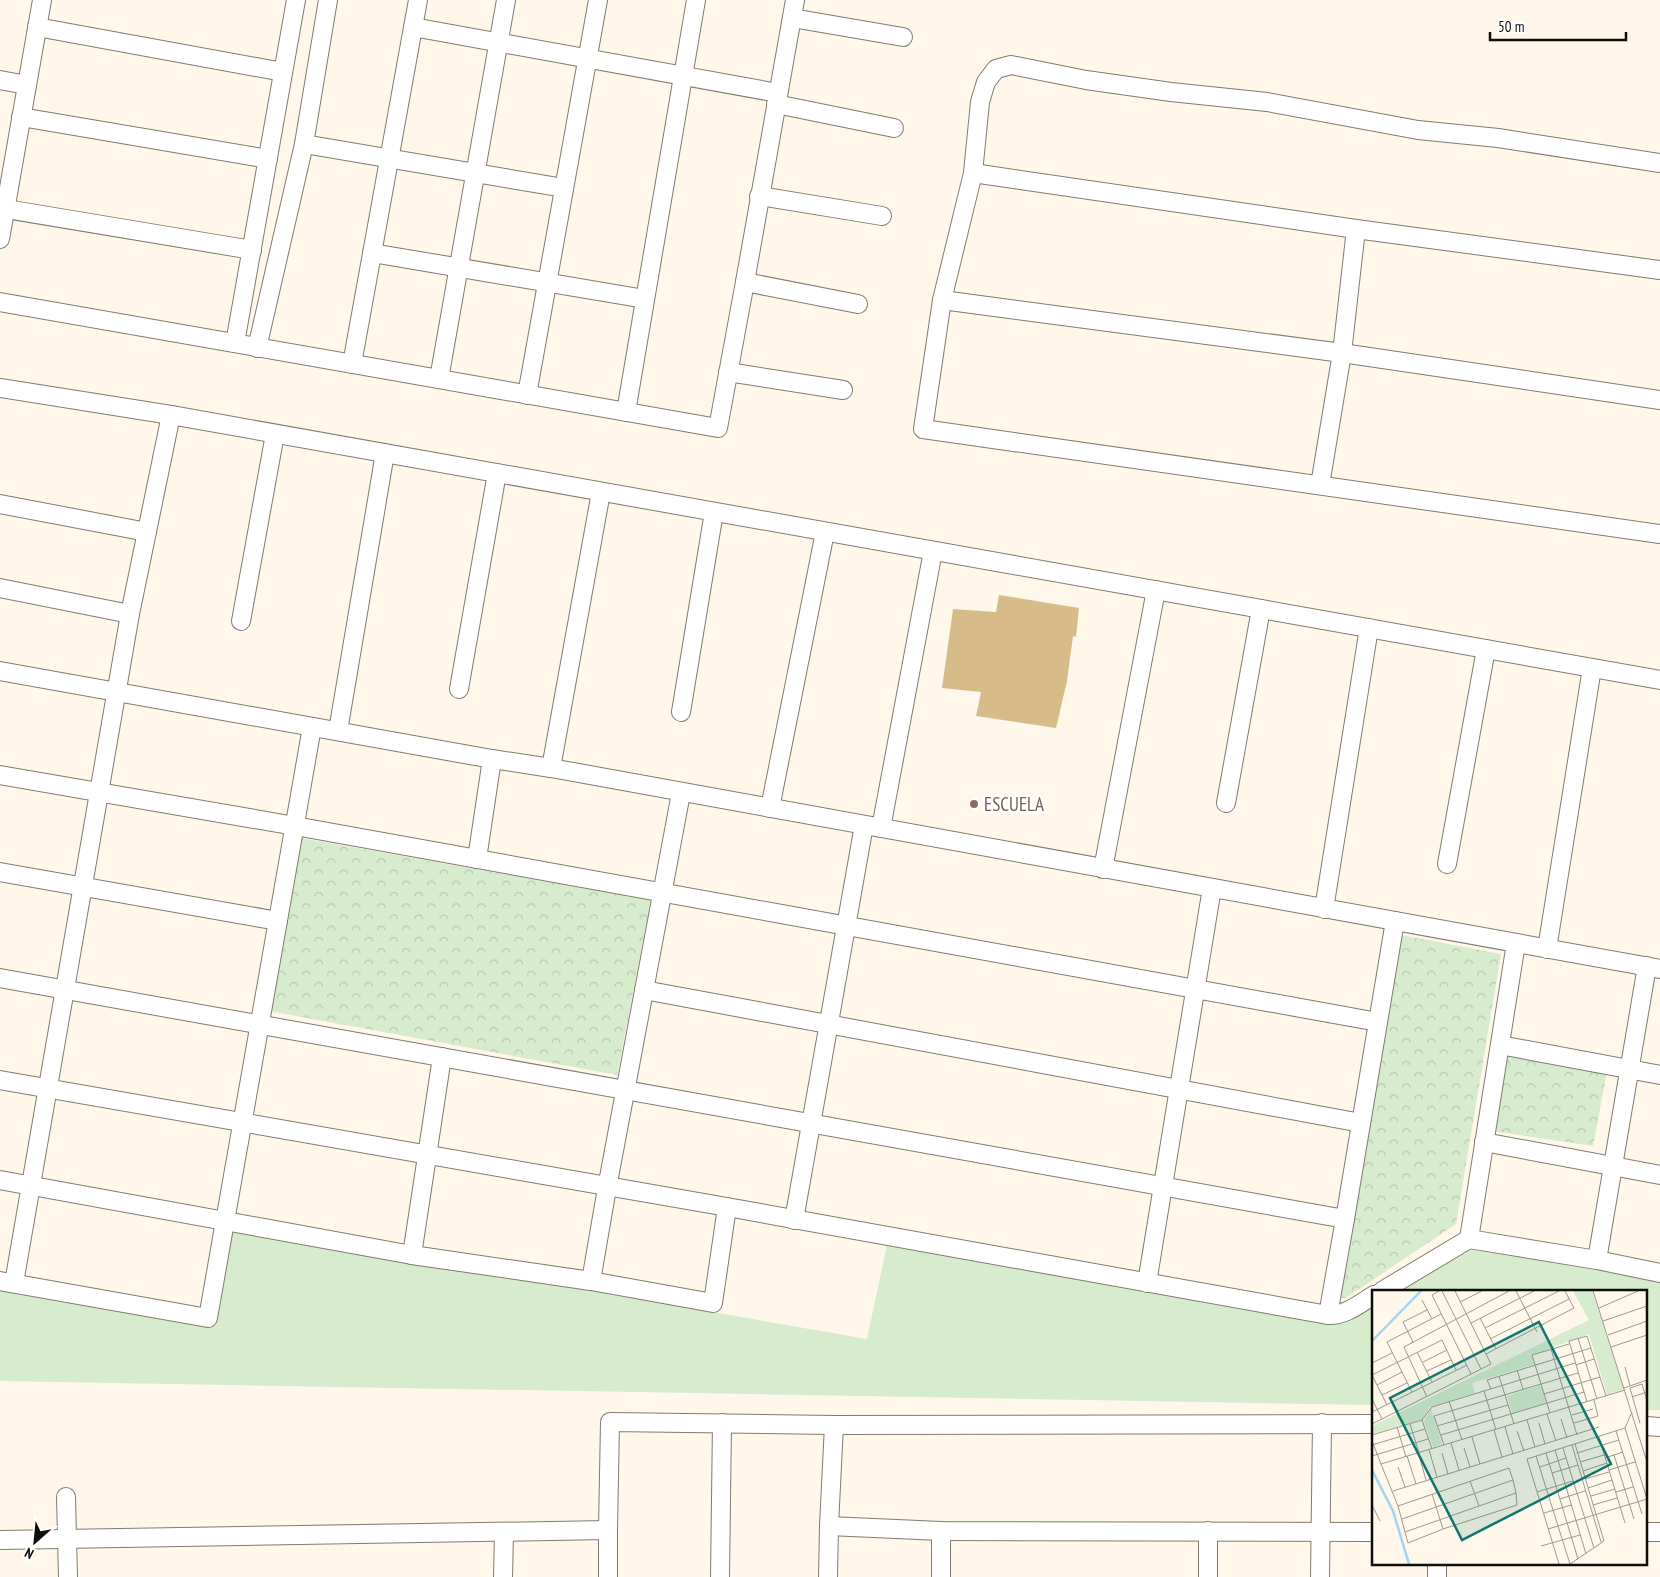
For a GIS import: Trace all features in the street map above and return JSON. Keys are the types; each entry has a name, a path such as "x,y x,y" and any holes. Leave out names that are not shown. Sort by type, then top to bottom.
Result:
{"street":[{"path":"0,240 3,208 42,0"},
{"path":"235,343 296,0"},
{"path":"257,348 304,144 328,0"},
{"path":"352,364 418,0"},
{"path":"439,379 506,0"},
{"path":"527,394 598,0"},
{"path":"626,412 696,0"},
{"path":"0,302 718,428 794,0"},
{"path":"792,18 903,37"},
{"path":"413,27 684,76 894,128"},
{"path":"37,28 283,72"},
{"path":"1660,163 1498,138 1418,130 1266,102 1171,92 1086,80 1011,65 996,69 986,82 980,102 973,173 942,300 922,429 1660,534"},
{"path":"0,80 27,84"},
{"path":"21,117 268,159"},
{"path":"304,144 564,188"},
{"path":"973,173 1356,229 1660,270"},
{"path":"760,196 882,216"},
{"path":"3,208 252,250"},
{"path":"1320,485 1342,353 1356,229"},
{"path":"372,253 645,299"},
{"path":"745,282 858,304"},
{"path":"942,300 1342,353 1660,400"},
{"path":"728,372 843,390"},
{"path":"0,388 171,415 1660,680"},
{"path":"171,415 130,614 31,1185 7,1282 208,1318 312,727"},
{"path":"241,621 275,434"},
{"path":"338,731 385,453"},
{"path":"459,688 497,473"},
{"path":"551,768 601,492"},
{"path":"0,504 147,532"},
{"path":"681,712 714,512"},
{"path":"770,808 825,532"},
{"path":"794,1220 846,926 873,827 933,551"},
{"path":"0,588 130,614"},
{"path":"1103,869 1156,590"},
{"path":"1226,803 1261,609"},
{"path":"1324,909 1369,628"},
{"path":"1447,864 1486,649"},
{"path":"1547,949 1592,668"},
{"path":"0,671 551,768 1653,968 1629,1069 1597,1260"},
{"path":"477,859 492,759"},
{"path":"0,775 295,826 1378,1022"},
{"path":"591,1281 681,793"},
{"path":"0,872 278,921"},
{"path":"1147,1283 1212,888"},
{"path":"1328,1315 1395,921"},
{"path":"1469,1239 1516,943"},
{"path":"0,978 1345,1219"},
{"path":"644,990 1361,1122"},
{"path":"1500,1045 1660,1075"},
{"path":"412,1255 442,1057"},
{"path":"0,1080 1334,1316 1372,1297"},
{"path":"1484,1142 1660,1174"},
{"path":"0,1180 412,1255 591,1281 713,1303 727,1208"},
{"path":"1384,1290 1469,1239 1597,1260 1660,1273"},
{"path":"608,1577 610,1422 834,1425 1372,1424"},
{"path":"720,1577 722,1423"},
{"path":"1320,1577 1322,1424"},
{"path":"828,1577 834,1425"},
{"path":"66,1497 68,1577"},
{"path":"829,1526 941,1531 1372,1532"},
{"path":"0,1540 608,1530"},
{"path":"941,1531 941,1577"},
{"path":"1208,1531 1208,1577"},
{"path":"503,1577 504,1532"},
{"path":"1437,1564 1437,1577"}],"green space":[{"path":"300,838 651,900 617,1075 269,1011"},
{"path":"1401,935 1501,954 1456,1224 1346,1298 1339,1298"},
{"path":"1507,1053 1607,1071 1593,1146 1493,1131"},
{"path":"229,1228 867,1339 887,1245 1343,1324 1372,1305 1372,1405 0,1381 0,1287 212,1326"},
{"path":"1462,1244 1660,1281 1660,1410 1648,1410 1648,1290 1394,1290"}],"building":[{"path":"999,595 1079,608 1076,637 1073,636 1067,681 1056,728 976,716 981,692 942,688 953,609 996,612"}],"place":[{"name":"ESCUELA","path":"974,804"}]}
